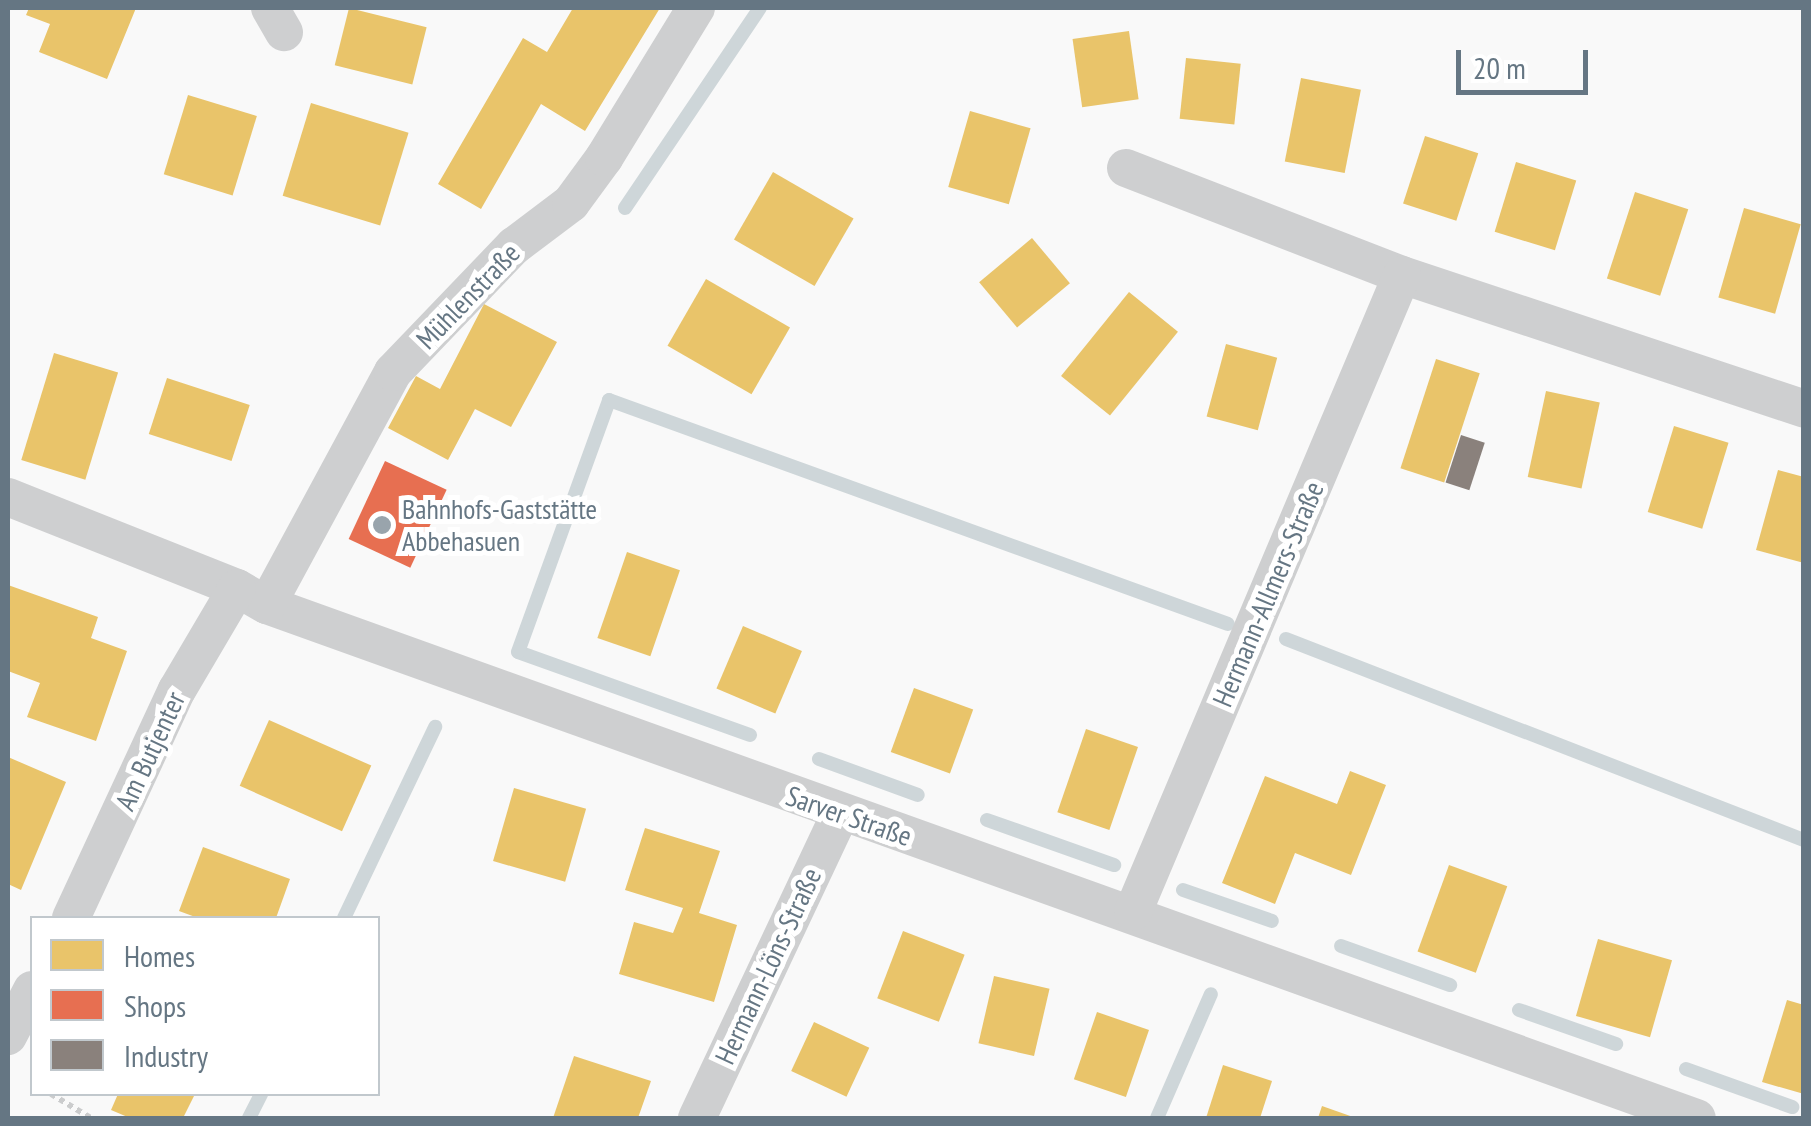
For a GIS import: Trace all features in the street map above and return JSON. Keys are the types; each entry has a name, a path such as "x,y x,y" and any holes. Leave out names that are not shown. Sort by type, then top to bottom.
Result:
{"street":[{"name":"Mühlenstraße","path":"252,596 393,372 514,246 570,203 604,158 696,8"},
{"path":"1126,168 1402,275 1804,409"},
{"name":"Hermann-Allmers-Straße","path":"1133,912 1402,275"},
{"name":"Sarver Straße","path":"8,498 252,596 840,814 1133,912 1697,1118"},
{"name":"Am Butjenter","path":"72,916 177,690 252,596"},
{"name":"Hermann-Löns-Straße","path":"697,1118 840,814"},
{"path":"8,1036 30,994"}],"path":[{"path":"54,1096 91,1118"}],"building: Homes":[{"path":"29,8 136,8 107,79 39,52 50,24 26,15"},
{"path":"349,8 427,27 412,85 335,65"},
{"path":"573,8 660,8 585,131 541,104 481,209 438,184 523,38 547,52"},
{"path":"1129,31 1139,99 1082,107 1073,39"},
{"path":"1186,58 1241,64 1234,124 1180,119"},
{"path":"1301,78 1361,90 1345,173 1285,161"},
{"path":"188,95 257,116 233,195 164,174"},
{"path":"311,103 409,133 380,226 283,196"},
{"path":"970,111 1031,128 1009,204 948,187"},
{"path":"1425,136 1478,153 1456,221 1403,204"},
{"path":"1516,162 1576,180 1555,250 1495,232"},
{"path":"773,172 854,218 815,286 734,240"},
{"path":"1635,192 1688,209 1660,296 1607,279"},
{"path":"1744,208 1801,224 1775,314 1718,297"},
{"path":"1032,238 1070,283 1017,328 979,282"},
{"path":"706,279 790,328 752,394 668,346"},
{"path":"1129,292 1178,332 1110,416 1061,376"},
{"path":"484,304 557,342 511,427 475,409 448,460 388,428 416,376 440,389"},
{"path":"1226,344 1277,358 1258,430 1207,416"},
{"path":"54,353 118,373 85,480 21,460"},
{"path":"1436,359 1480,373 1444,483 1400,468"},
{"path":"167,378 250,405 232,461 149,434"},
{"path":"1546,391 1600,402 1582,489 1528,477"},
{"path":"1674,426 1729,443 1702,529 1648,512"},
{"path":"1778,470 1804,477 1804,563 1756,550"},
{"path":"627,552 680,570 650,656 597,638"},
{"path":"8,585 98,617 91,638 127,651 96,741 27,717 40,683 8,671"},
{"path":"743,626 802,651 775,714 716,689"},
{"path":"914,688 973,710 950,773 891,752"},
{"path":"269,720 371,766 342,831 240,786"},
{"path":"1086,729 1138,747 1109,830 1057,812"},
{"path":"8,757 66,782 21,890 8,884"},
{"path":"1350,771 1386,785 1351,875 1295,853 1275,904 1222,883 1265,776 1337,804"},
{"path":"514,788 586,809 565,882 493,861"},
{"path":"645,828 720,851 699,913 737,925 714,1002 619,974 634,922 673,933 683,908 625,890"},
{"path":"203,847 290,879 277,916 193,916 179,911"},
{"path":"1449,865 1507,886 1476,973 1418,951"},
{"path":"903,931 965,955 939,1022 877,998"},
{"path":"1598,939 1672,960 1650,1037 1576,1016"},
{"path":"994,976 1050,989 1034,1056 978,1043"},
{"path":"1787,1000 1804,1005 1804,1094 1762,1082"},
{"path":"1097,1012 1149,1030 1126,1097 1074,1079"},
{"path":"814,1022 869,1048 846,1097 791,1071"},
{"path":"574,1056 651,1081 638,1118 553,1118"},
{"path":"1223,1065 1272,1081 1260,1118 1206,1118"},
{"path":"117,1096 194,1096 183,1118 130,1118 111,1110"},
{"path":"1322,1106 1356,1118 1318,1118"}],"building: Shops":[{"path":"385,461 447,490 410,568 349,539"}],"building: Industry":[{"path":"1461,435 1485,443 1469,490 1446,483"}],"waterway":[{"path":"625,208 760,8"},
{"path":"750,735 518,652 609,400 1228,624"},
{"path":"1286,639 1804,840"},
{"path":"345,916 435,727"},
{"path":"819,759 918,795"},
{"path":"987,820 1114,865"},
{"path":"1183,890 1272,921"},
{"path":"1341,946 1450,985"},
{"path":"1157,1118 1211,994"},
{"path":"1519,1010 1616,1044"},
{"path":"1686,1069 1792,1107"},
{"path":"249,1118 260,1096"}],"place":[{"name":"Bahnhofs-Gaststätte Abbehasuen","path":"382,525"}]}
